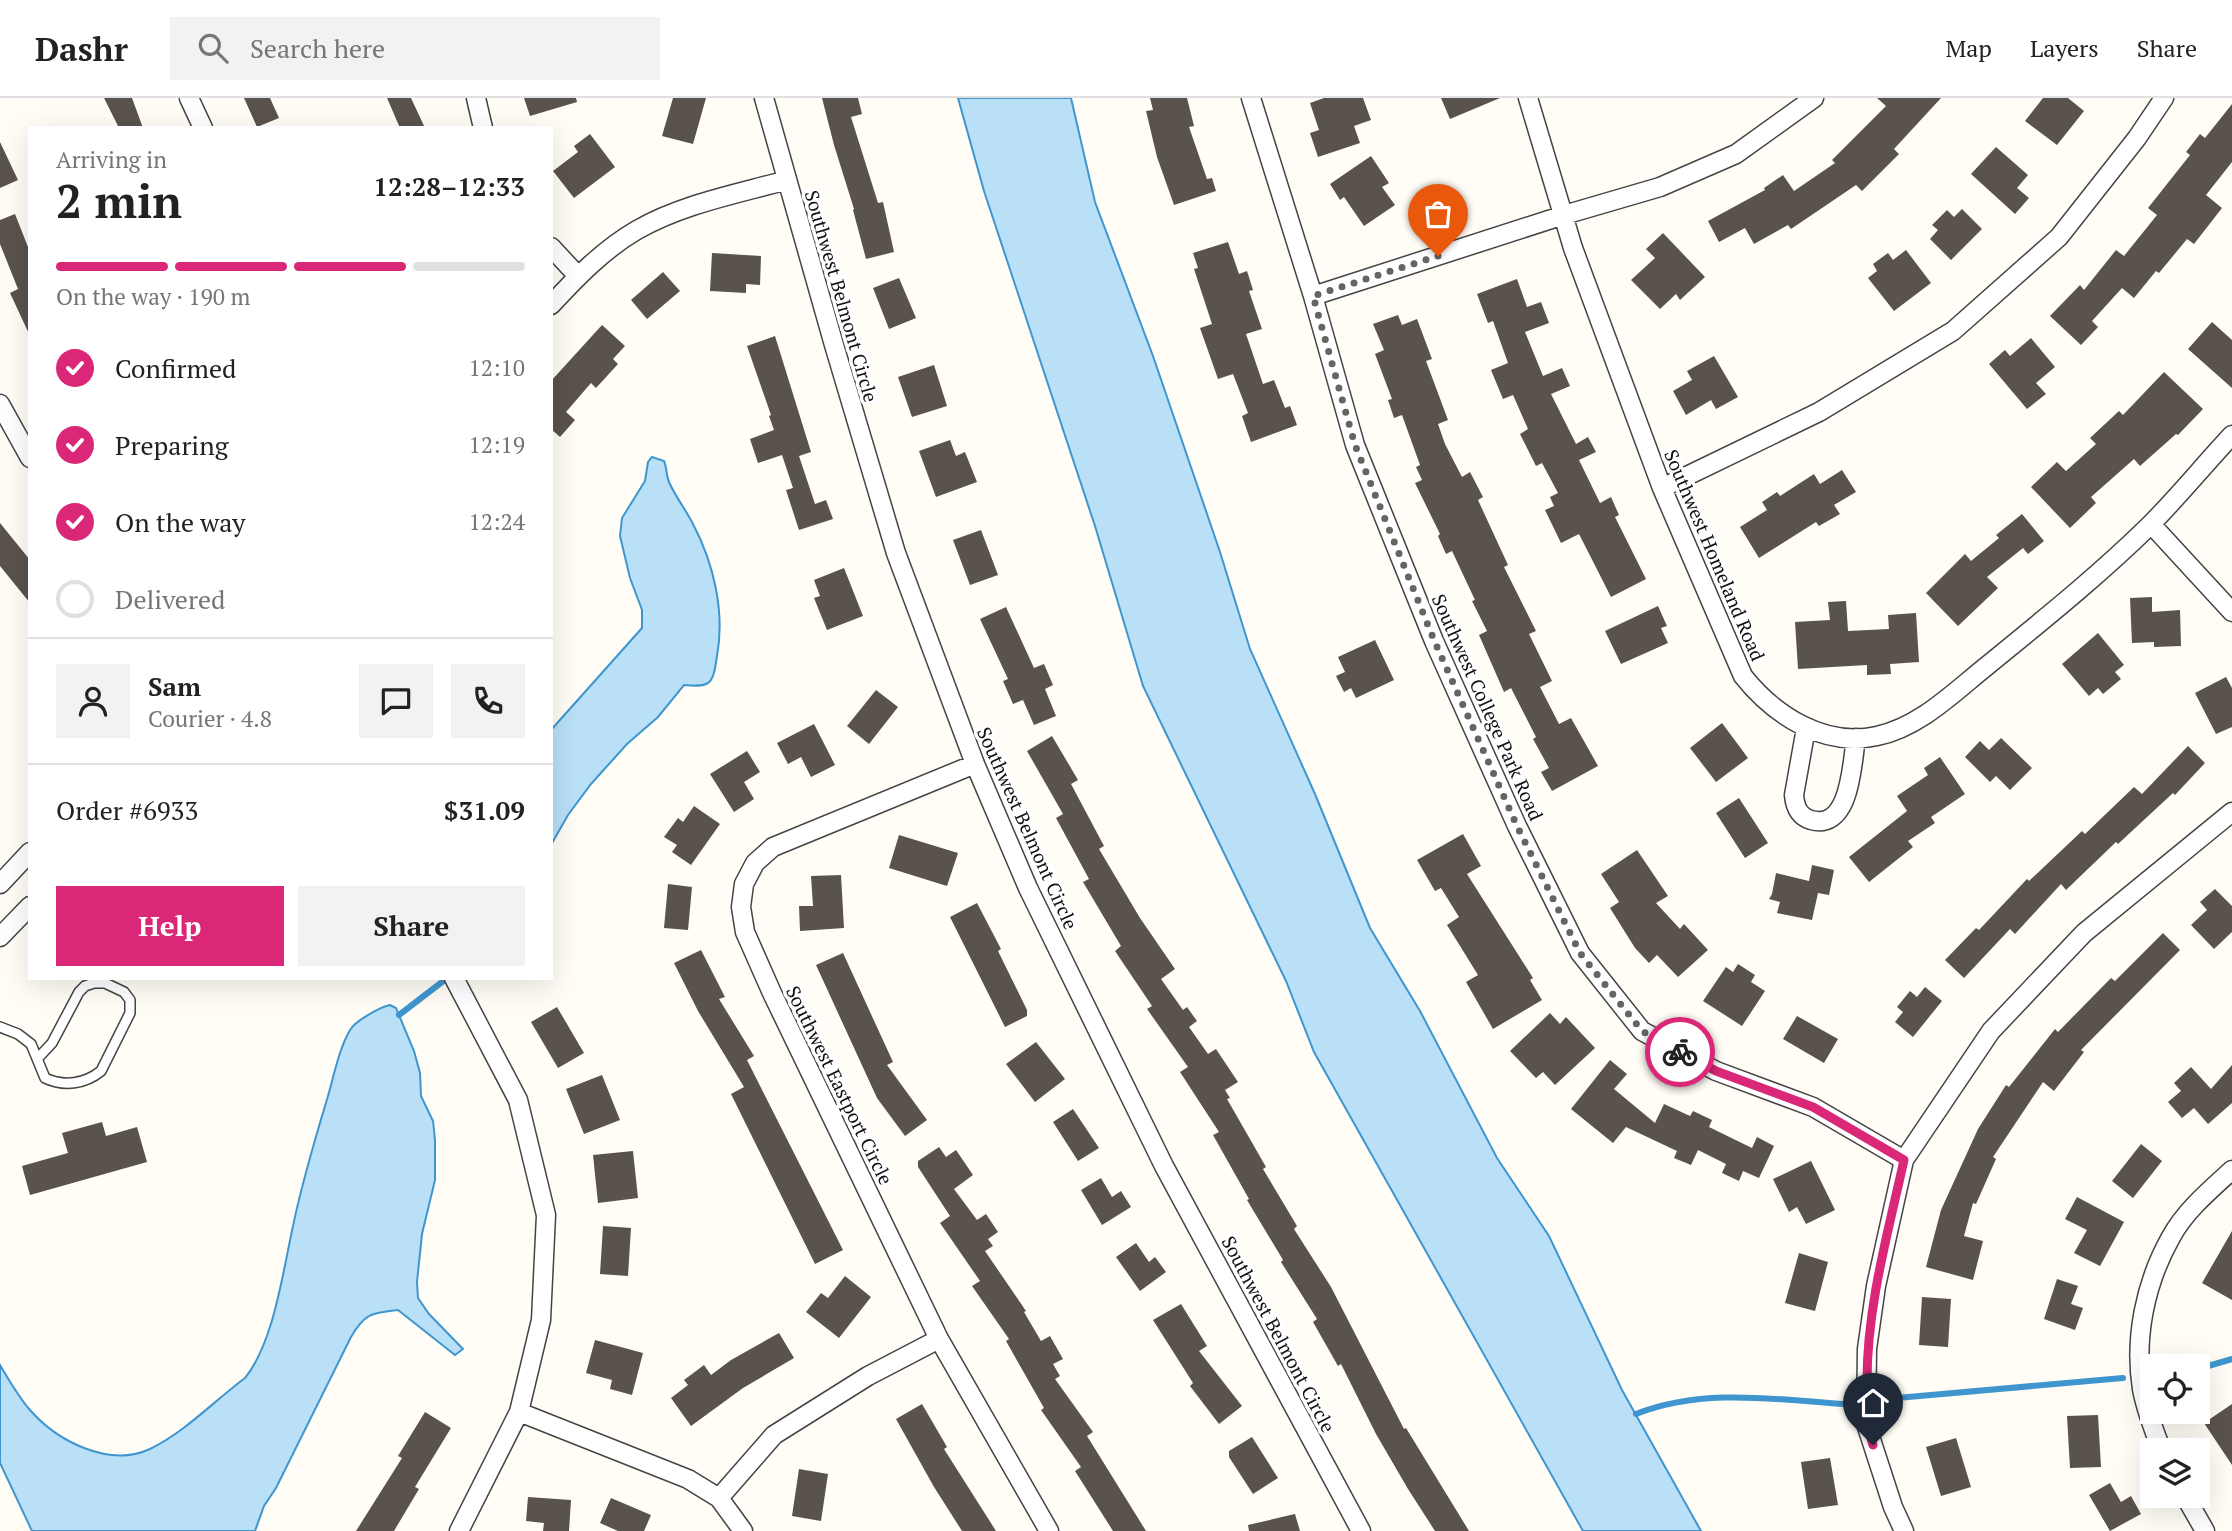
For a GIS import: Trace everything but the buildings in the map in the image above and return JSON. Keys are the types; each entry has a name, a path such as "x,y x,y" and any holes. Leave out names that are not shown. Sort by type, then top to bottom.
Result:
{"street":[{"path":"189,98 202,126"},
{"path":"476,98 483,126"},
{"name":"Southwest Belmont Circle","path":"764,98 896,553 975,764 1028,888 1164,1166 1361,1531"},
{"name":"Southwest College Park Road","path":"1251,98 1313,296 1355,445 1434,640 1506,801 1580,953 1642,1031 1716,1071 1813,1107 1904,1160"},
{"name":"Southwest Homeland Road","path":"1528,98 1573,248 1662,488 1743,676 1759,695 1785,716 1806,728 1856,738 1878,736 1920,719 2094,578 2151,524 2232,435"},
{"path":"1313,296 1660,187 1736,154 1814,98"},
{"path":"1662,488 1819,412 1952,331 2060,237 2137,138 2164,98"},
{"path":"553,303 609,249 638,230 673,213 787,180"},
{"path":"553,249 578,276"},
{"path":"0,404 28,454"},
{"path":"2151,524 2232,612"},
{"path":"1806,728 1794,794 1799,814 1808,819 1825,820 1834,815 1846,799 1856,738"},
{"name":"Southwest Eastport Circle","path":"975,764 773,847 755,863 744,884 741,908 745,932 772,993 939,1339 1049,1531"},
{"path":"1904,1531 1893,1507 1866,1424 1869,1336 1876,1286 1904,1160 1991,1031 2084,933 2232,811"},
{"path":"0,884 28,854"},
{"path":"0,937 28,908"},
{"path":"455,980 518,1100 546,1215 541,1320 519,1412 459,1531"},
{"path":"2158,1438 2142,1390 2139,1349 2152,1279 2171,1236 2199,1201 2232,1170"},
{"path":"719,1498 774,1434 868,1376 939,1339"},
{"path":"519,1412 688,1479 719,1498 743,1531"},
{"path":"2192,1508 2205,1531"}],"lane":[{"path":"0,1027 18,1034 31,1044 46,1079 58,1084 81,1082 101,1071 130,1013 130,1000 124,992 105,983 85,986 71,1005 52,1043 38,1058"}],"water":[{"path":"958,98 1071,98 1095,202 1153,356 1250,649 1315,794 1370,928 1420,1011 1497,1158 1549,1236 1622,1390 1701,1531 1583,1531 1314,1052 1286,981 1143,686 1095,526 984,191"},
{"path":"652,457 664,461 669,482 707,555 716,588 720,622 714,672 706,684 684,685 658,717 627,744 591,784 553,841 553,728 642,628 642,610 630,578 620,536 622,518 645,481 648,462"},
{"path":"390,1005 396,1008 414,1051 420,1073 421,1096 433,1121 435,1140 435,1180 422,1234 418,1298 429,1314 463,1349 455,1355 398,1310 375,1314 365,1319 351,1337 276,1488 264,1506 255,1531 32,1531 0,1463 0,1365 26,1405 54,1432 85,1448 118,1455 134,1454 163,1442 245,1378 255,1363 270,1326 305,1177 343,1045 350,1030 357,1023 374,1011"}],"waterway":[{"path":"399,1015 442,982"},
{"path":"2210,1365 2232,1359"},
{"path":"1897,1398 2123,1378"},
{"path":"1636,1414 1661,1406 1712,1398 1765,1398 1844,1404"}],"way so far":[{"path":"1438,256 1313,296 1355,445 1434,640 1517,826 1580,953 1642,1031 1680,1052"}],"route":[{"path":"1680,1052 1716,1071 1813,1107 1904,1160 1876,1286 1867,1349 1866,1424 1873,1445"}]}
